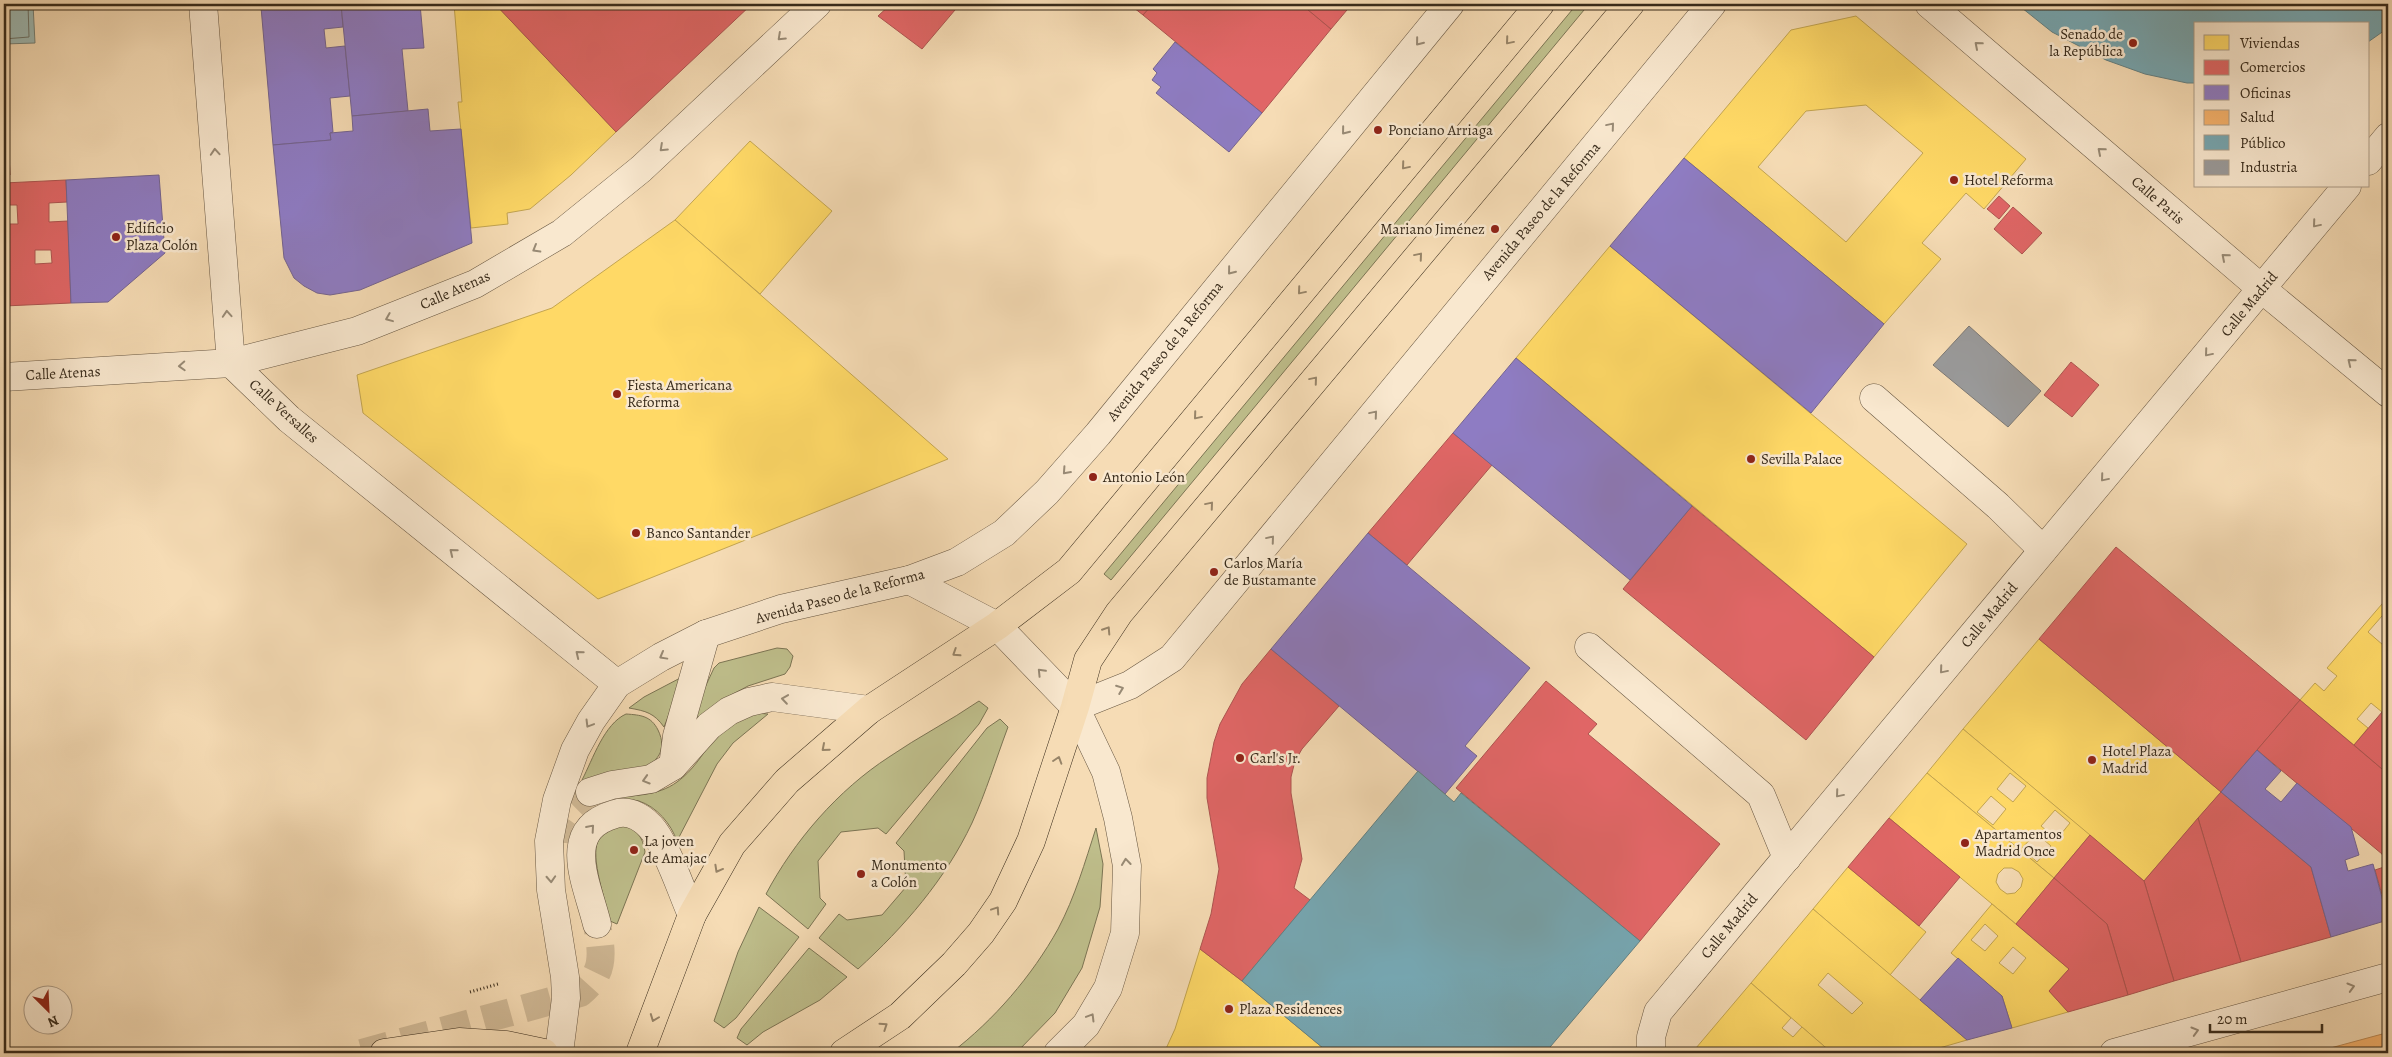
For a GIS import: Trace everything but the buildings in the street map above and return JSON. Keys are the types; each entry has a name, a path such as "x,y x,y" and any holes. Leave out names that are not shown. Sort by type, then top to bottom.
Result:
{"main road":[{"path":"640,1053 692,915 732,844 787,781 868,710 998,626 1069,571 1540,4"},
{"path":"844,1053 900,1016 954,964 981,933 1002,901 1031,841 1088,660 1119,613 1630,4"},
{"path":"384,1053 459,1042 506,1045 544,1053"}],"street":[{"path":"203,4 231,363"},
{"name":"Calle Atenas","path":"4,377 231,363 357,331 475,284 562,233 641,169 817,4"},
{"name":"Avenida Paseo de la Reforma","path":"559,1053 566,998 565,977 551,890 549,841 557,800 575,750 591,721 617,684 660,657 706,634 781,609 908,580 957,562 1004,533 1047,492 1098,434 1450,4"},
{"name":"Avenida Paseo de la Reforma","path":"1075,706 1130,685 1172,658 1712,4"},
{"name":"Calle Paris","path":"1929,4 2262,289 2388,393"},
{"path":"2370,159 2388,137"},
{"name":"Calle Madrid","path":"1651,1053 1651,1037 1658,1012 2345,188"},
{"name":"Calle Versalles","path":"231,363 289,419 617,684"},
{"path":"1874,398 1998,506 2043,550"},
{"path":"908,580 998,626 1075,706 1106,772 1118,818 1127,866 1125,933 1108,988 1086,1025 1058,1053"},
{"path":"672,766 677,736 706,634"},
{"path":"1589,647 1760,794 1787,858"},
{"path":"590,792 612,785 651,779 672,766 709,726 729,711 750,702 772,697 868,710"},
{"path":"597,924 581,860 581,842 589,826 602,818 618,813 637,815 654,831 692,915"},
{"path":"2114,1053 2158,1047 2388,977"}],"path":[{"path":"470,992 498,984"}],"green space":[{"path":"1577,4 1589,4 1111,580 1104,574"},
{"path":"777,648 787,649 793,656 790,667 785,674 748,686 724,699 699,720 694,719 694,711 714,668 719,663"},
{"path":"684,676 664,727 649,713 629,708 644,697"},
{"path":"979,701 988,708 979,724 886,834 878,828 841,832 818,861 820,898 826,904 808,929 766,894 777,874 804,836 852,785 870,770 900,750"},
{"path":"756,713 768,714 733,743 717,764 677,841 667,822 652,807 636,800 610,801 610,797 654,793 670,787 688,773 719,733 741,718"},
{"path":"626,714 645,717 655,725 662,744 659,755 651,764 640,770 587,785 582,780 600,743 611,726"},
{"path":"1000,719 1008,727 982,799 961,844 922,902 858,969 819,938 839,914 847,920 882,915 906,887 904,851 896,843 987,728"},
{"path":"619,825 630,828 637,833 642,841 645,852 617,924 610,921 597,869 596,848 602,836"},
{"path":"1096,828 1103,864 1100,907 1082,968 1055,1013 1016,1053 951,1053 997,1012 1024,980 1048,946 1070,905"},
{"path":"759,907 799,937 736,1018 724,1028 714,1021 738,952"},
{"path":"809,948 847,977 820,1000 763,1032 747,1045 737,1038 741,1029"}],"water":[{"path":"4,4 33,4 35,43 4,44"}],"tunnel":[{"path":"554,842 555,834 566,814 590,792"},
{"path":"362,1053 580,993 594,977 600,962 601,954 597,924"}],"place":[{"name":"Senado de la República","path":"2133,43"},
{"name":"Ponciano Arriaga","path":"1378,130"},
{"name":"Hotel Reforma","path":"1954,180"},
{"name":"Mariano Jiménez","path":"1495,229"},
{"name":"Edificio Plaza Colón","path":"116,237"},
{"name":"Fiesta Americana Reforma","path":"617,394"},
{"name":"Sevilla Palace","path":"1751,459"},
{"name":"Antonio León","path":"1093,477"},
{"name":"Banco Santander","path":"636,533"},
{"name":"Carlos María de Bustamante","path":"1214,572"},
{"name":"Carl's Jr.","path":"1240,758"},
{"name":"Hotel Plaza Madrid","path":"2092,760"},
{"name":"Apartamentos Madrid Once","path":"1965,843"},
{"name":"La joven de Amajac","path":"634,850"},
{"name":"Monumento a Colón","path":"861,874"},
{"name":"Plaza Residences","path":"1229,1009"}]}
